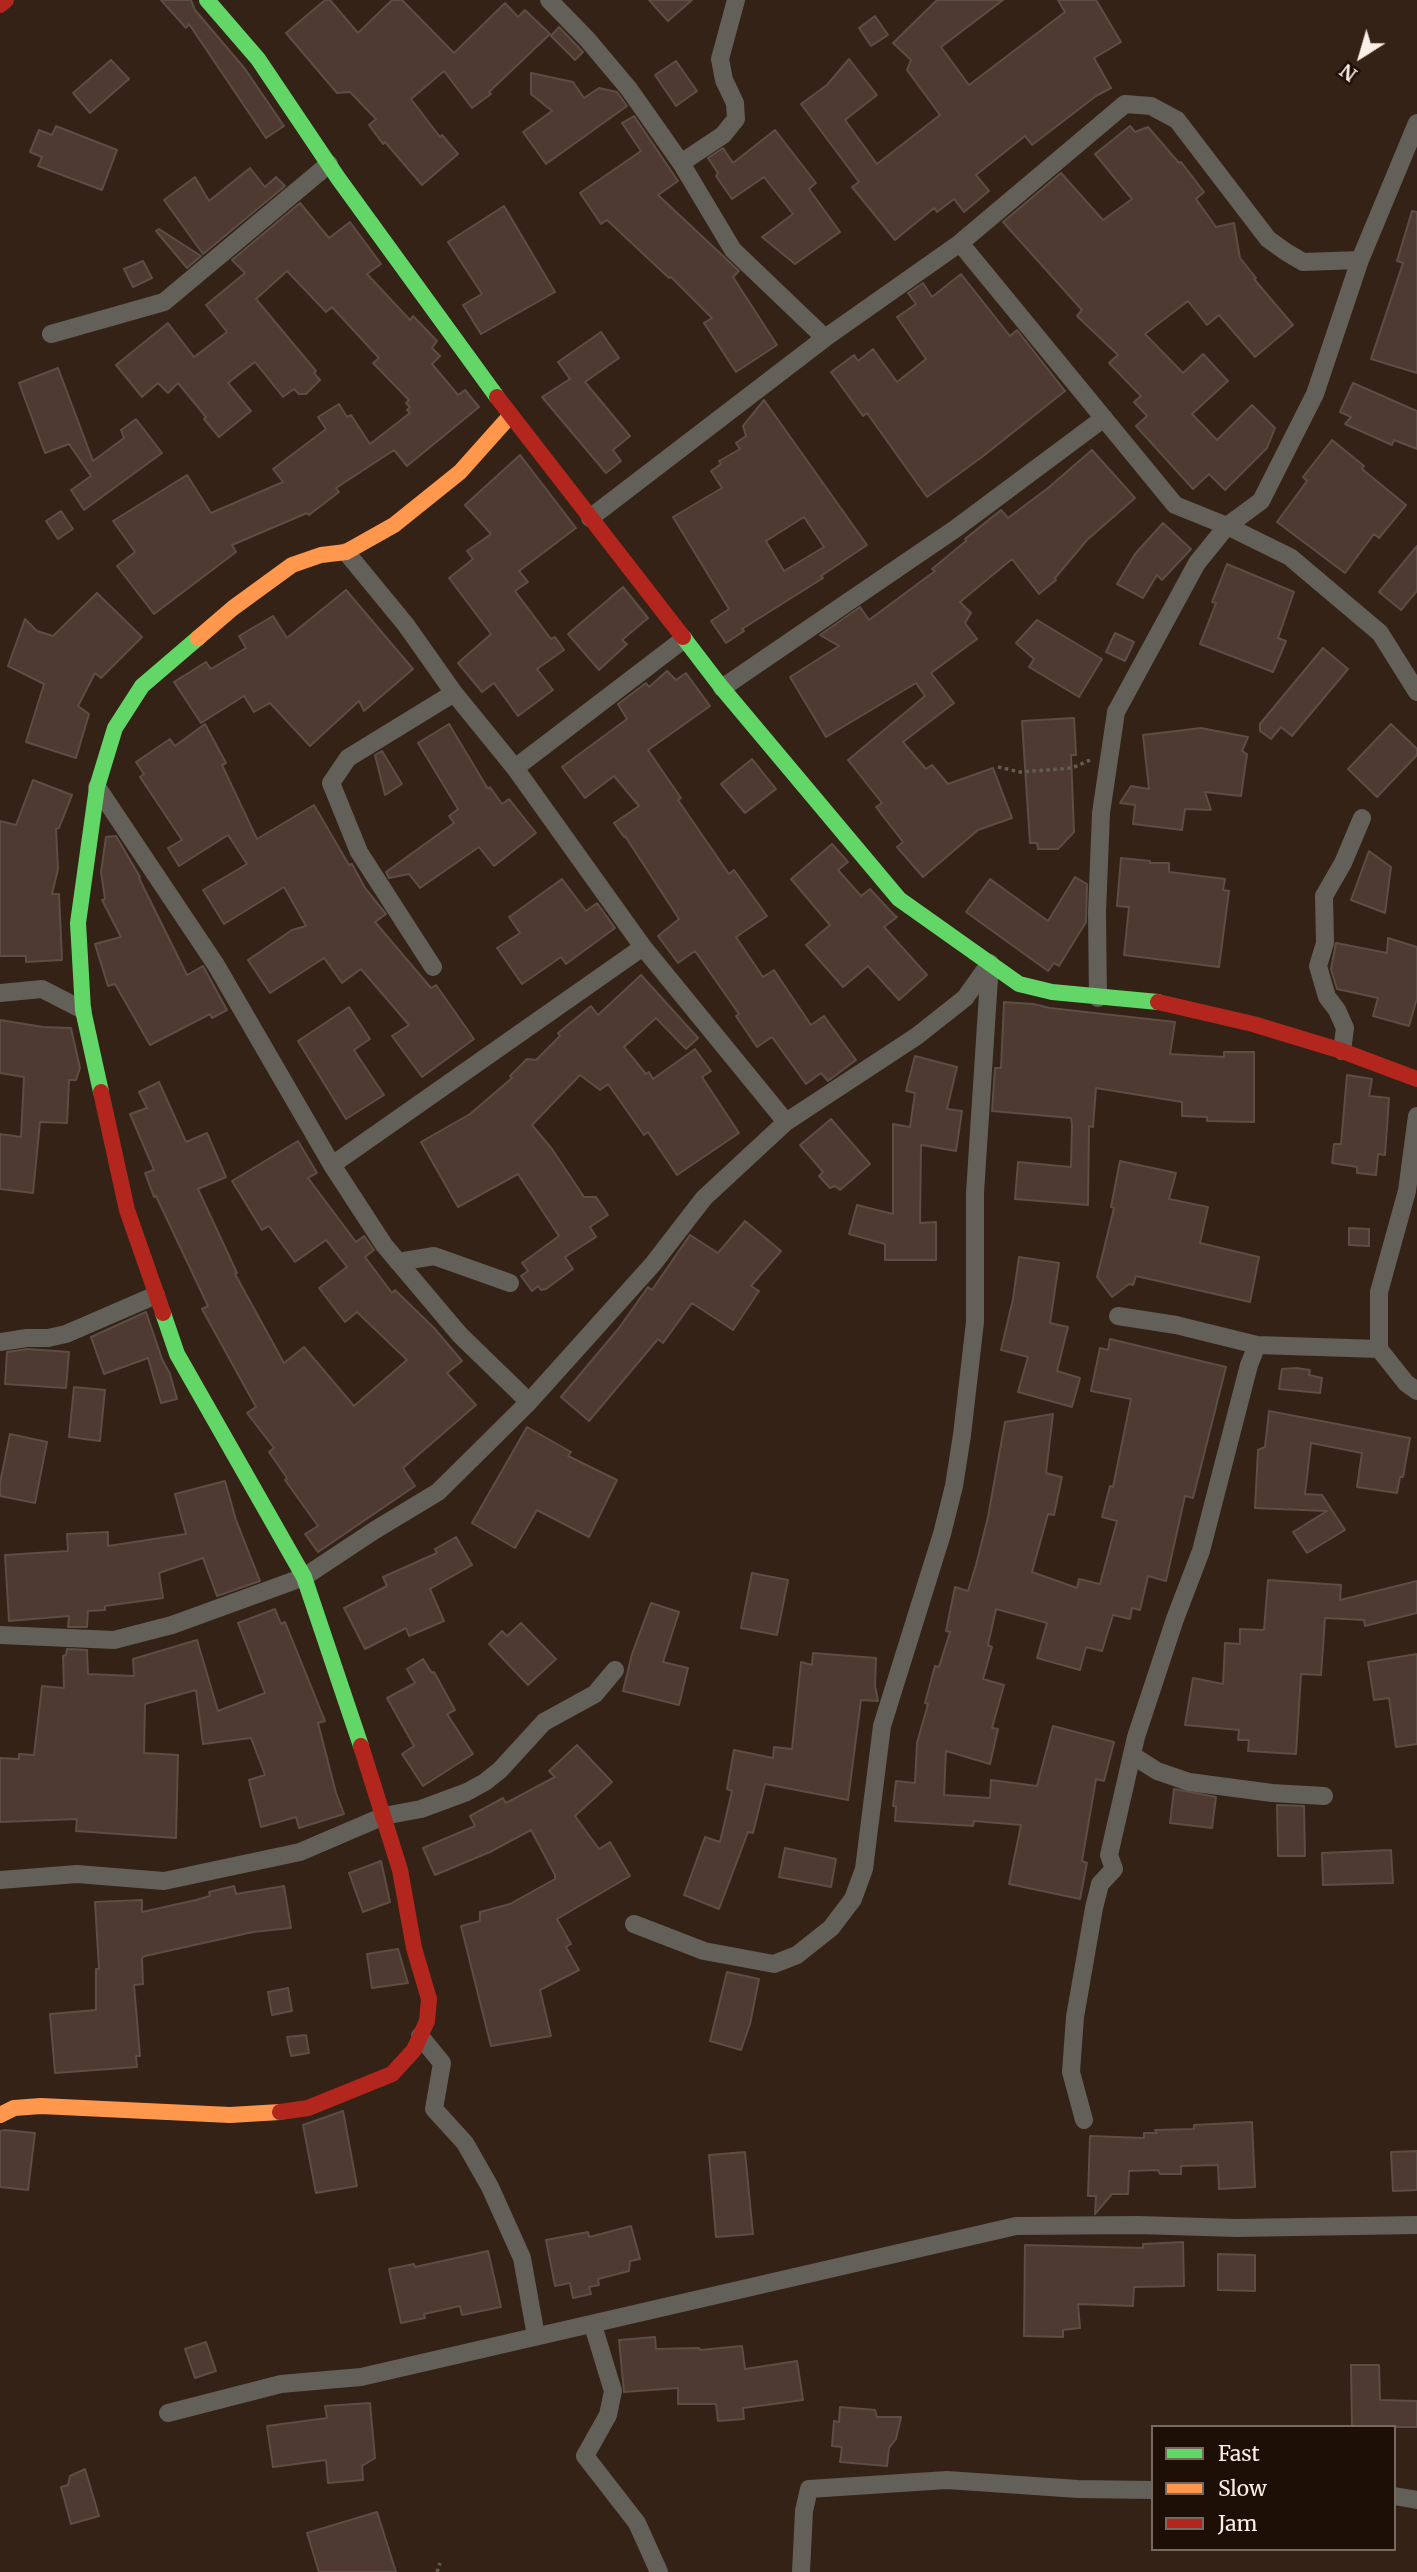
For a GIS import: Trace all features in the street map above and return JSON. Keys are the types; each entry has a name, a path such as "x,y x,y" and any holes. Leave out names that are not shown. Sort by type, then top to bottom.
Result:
{"street":[{"path":"0,5 6,0"},
{"path":"207,0 258,59 329,164 510,415 722,688 899,899 1019,984 1052,992 1163,1003 1253,1024 1342,1051 1417,1079"},
{"path":"549,0 587,39 629,89 681,163 733,250 825,338"},
{"path":"681,163 723,135 736,119 735,103 724,80 720,59 736,0"},
{"path":"590,518 825,338 960,243 1125,104 1151,106 1177,120 1268,239 1286,252 1303,262 1360,260"},
{"path":"1098,998 1097,912 1101,813 1116,712 1196,563 1227,526 1261,501 1315,394 1360,260 1417,123"},
{"path":"51,334 164,302 329,164"},
{"path":"960,243 1175,505 1227,526 1290,557 1380,633 1417,692"},
{"path":"0,2115 14,2108 41,2106 230,2115 265,2114 308,2108 392,2074 414,2050 427,2021 429,1999 414,1948 400,1870 304,1577 177,1354 127,1210 83,1010 78,923 97,787 115,727 142,685 233,608 292,565 321,555 346,552 394,525 460,472 510,415"},
{"path":"722,688 955,530 1104,418"},
{"path":"346,552 406,625 454,694 515,768 643,947 786,1122"},
{"path":"515,768 684,639"},
{"path":"433,967 359,852 331,783 348,758 454,694"},
{"path":"97,787 216,965 332,1165 384,1245 460,1335 529,1402"},
{"path":"1342,1051 1345,1028 1337,1010 1327,997 1318,965 1325,943 1325,896 1343,863 1362,818"},
{"path":"332,1165 643,947"},
{"path":"0,1635 114,1640 172,1625 304,1577 438,1492 529,1402 653,1264 704,1198 786,1122 917,1036 965,998 990,963"},
{"path":"634,1924 704,1951 774,1964 797,1955 831,1928 853,1899 864,1869 882,1726 942,1534 954,1486 962,1435 975,1322 975,1193 990,963"},
{"path":"0,993 42,989 83,1010"},
{"path":"1417,1116 1407,1191 1379,1292 1380,1349 1406,1383 1417,1391"},
{"path":"398,1262 434,1256 510,1283"},
{"path":"0,1342 66,1334 156,1295"},
{"path":"1118,1316 1176,1325 1256,1345 1380,1349"},
{"path":"1084,2120 1071,2072 1075,2017 1100,1884 1114,1868 1109,1855 1132,1755 1175,1619 1201,1551 1256,1345"},
{"path":"0,1880 77,1874 164,1881 300,1852 384,1816 421,1809 467,1792 485,1782 500,1770 544,1722 595,1694 615,1670"},
{"path":"1132,1755 1157,1771 1189,1782 1272,1793 1324,1796"},
{"path":"420,2036 442,2063 434,2109 466,2143 490,2187 522,2258 536,2336"},
{"path":"168,2413 281,2384 361,2377 1016,2226 1237,2228 1417,2225"},
{"path":"595,2332 613,2390 608,2415 585,2456 637,2523 659,2572"},
{"path":"801,2572 804,2511 809,2489 947,2480 1079,2490 1151,2490"},
{"path":"1396,2496 1417,2500"}],"path":[{"path":"998,767 1020,772 1072,768 1110,748"},
{"path":"437,2572 440,2563"}],"building":[{"path":"161,0 191,0 195,10 245,69 284,126 266,138 189,24 186,28"},
{"path":"325,0 330,0 358,33 392,0 402,0 454,53 505,3 518,17 525,10 550,34 489,92 491,94 472,108 444,71 411,99 440,137 442,135 458,154 422,185 369,125 376,119 350,92 337,93 286,33"},
{"path":"649,0 692,0 668,21"},
{"path":"937,0 1003,0 941,47 969,85 1065,12 1058,0 1096,0 1121,42 1094,58 1111,88 1096,96 1032,145 1025,136 976,175 989,191 964,212 954,199 937,212 934,208 895,240 852,187 859,182 801,104 827,85 849,59 877,95 845,120 877,164 940,115 907,70 911,60 893,43"},
{"path":"875,16 888,35 871,46 859,28"},
{"path":"559,27 583,52 575,60 551,36"},
{"path":"111,60 129,79 90,113 73,93"},
{"path":"676,61 697,91 676,106 655,75"},
{"path":"531,73 573,82 584,98 599,88 617,92 627,106 546,164 523,132 552,111 531,94"},
{"path":"634,116 678,181 658,195 739,271 733,277 777,345 736,372 704,323 712,318 607,220 601,224 580,193 641,151 622,123"},
{"path":"56,126 117,150 102,190 38,166 42,157 30,152 39,130 52,135"},
{"path":"1130,126 1135,132 1148,127 1179,163 1181,162 1204,192 1196,199 1216,227 1234,223 1240,258 1293,325 1255,357 1219,315 1207,325 1188,301 1145,334 1183,373 1203,354 1228,381 1192,414 1217,440 1252,405 1275,428 1267,448 1225,490 1209,474 1193,489 1136,426 1147,416 1134,402 1141,396 1109,363 1118,355 1077,316 1082,310 1003,222 1061,173 1103,220 1132,199 1095,154"},
{"path":"775,130 816,183 809,189 840,232 795,264 762,237 793,214 764,177 732,199 716,176 718,173 708,158 723,148 733,163"},
{"path":"250,168 265,187 276,177 285,186 203,254 164,200 195,177 209,201"},
{"path":"300,203 329,238 350,222 381,264 367,274 410,320 413,316 437,341 432,348 440,356 432,364 458,395 465,390 479,407 407,466 394,450 336,488 339,492 309,515 307,513 232,545 236,552 154,614 117,566 135,552 113,521 187,475 211,513 283,482 273,469 326,429 318,417 339,404 347,417 351,415 370,444 410,413 407,410 410,407 406,403 409,400 373,363 379,358 332,307 326,312 287,271 256,299 316,371 314,373 320,380 306,394 299,394 294,389 283,397 255,362 228,383 251,411 219,437 178,383 168,393 158,383 142,397 116,365 168,323 194,357 227,332 206,305 245,273 232,260"},
{"path":"504,206 555,292 481,334 463,305 482,294 448,242"},
{"path":"1412,211 1417,212 1417,373 1371,359 1403,263 1397,261"},
{"path":"159,229 201,256 187,268 156,231"},
{"path":"143,261 152,278 133,287 124,269"},
{"path":"961,274 1010,336 1017,330 1065,391 927,497 867,413 863,416 831,372 854,355 858,361 873,349 897,382 926,359 897,317 916,304 908,293 923,283 932,297"},
{"path":"601,332 619,358 585,382 630,436 613,450 621,461 606,473 542,397 570,379 558,362"},
{"path":"58,368 93,461 124,438 121,430 136,419 162,453 84,510 71,490 91,476 69,444 45,453 19,383"},
{"path":"1353,383 1417,411 1417,449 1394,440 1392,445 1345,424 1351,417 1340,412"},
{"path":"764,400 867,545 821,576 823,578 742,629 744,631 726,643 711,621 729,609 673,517 722,488 711,471 721,464 719,461 740,449 736,443 746,436 743,426","holes":["804,517 824,547 784,571 766,541"]},
{"path":"1332,440 1406,505 1379,538 1374,534 1345,573 1277,522 1307,481 1303,477"},
{"path":"1092,450 1135,498 1087,540 1056,580 1039,594 1012,559 960,602 971,613 965,623 977,639 931,673 954,703 903,742 926,769 932,765 948,784 993,768 1012,818 978,830 923,877 897,847 903,842 876,807 882,803 848,760 925,696 916,683 826,737 790,677 839,646 820,635 860,607 869,620 935,571 932,569 1001,510 1008,518"},
{"path":"520,455 576,528 519,571 528,582 515,591 551,639 555,637 564,650 537,669 553,690 518,716 494,683 482,692 458,663 491,634 449,578 473,559 467,551 491,534 465,505"},
{"path":"61,511 73,529 58,539 46,521"},
{"path":"1163,523 1191,549 1162,580 1157,575 1143,598 1117,584 1135,554"},
{"path":"1417,546 1417,591 1401,610 1379,592"},
{"path":"1227,564 1294,592 1278,638 1286,641 1273,672 1200,644"},
{"path":"623,587 648,618 622,640 627,644 599,670 568,634"},
{"path":"346,590 413,669 364,711 359,701 310,746 270,703 254,712 244,696 201,723 174,682 206,662 211,669 246,648 239,636 273,616 287,638"},
{"path":"97,593 142,637 101,678 95,673 78,706 89,714 76,758 26,742 44,684 8,666 25,619 37,631 53,636"},
{"path":"1037,620 1102,659 1079,697 1029,667 1034,659 1016,643"},
{"path":"1115,633 1134,642 1125,661 1106,652"},
{"path":"1323,648 1348,669 1292,736 1281,727 1271,739 1260,731 1260,724"},
{"path":"667,671 676,680 686,673 710,706 648,750 681,798 678,800 729,874 734,870 767,916 736,937 763,977 774,970 811,1025 824,1016 856,1060 828,1081 821,1073 806,1084 772,1037 757,1047 736,1016 739,1014 695,951 678,963 658,936 679,919 614,823 639,806 614,776 585,798 562,767 627,719 618,704 646,683 649,687"},
{"path":"1074,718 1076,755 1071,755 1074,832 1058,849 1038,849 1037,843 1030,843 1022,721"},
{"path":"205,724 226,763 222,765 257,839 314,805 349,865 352,864 365,888 386,914 375,922 431,988 436,985 474,1039 422,1077 392,1036 409,1025 361,969 342,983 324,958 270,993 248,960 292,930 306,926 284,887 224,924 203,890 247,864 228,835 179,866 168,848 182,840 140,777 144,774 136,762 170,739 175,746"},
{"path":"449,724 488,789 490,787 502,804 509,799 536,833 494,866 479,847 420,888 409,874 389,878 386,872 454,823 449,816 458,809 418,743"},
{"path":"1391,724 1417,749 1417,755 1377,797 1348,769"},
{"path":"1201,728 1248,737 1242,751 1247,754 1241,796 1205,792 1211,810 1185,809 1182,830 1133,824 1135,805 1120,803 1131,786 1149,789 1143,735"},
{"path":"382,751 402,784 385,795 375,755"},
{"path":"752,759 776,789 745,813 721,784"},
{"path":"33,780 72,795 59,828 56,829 58,869 52,894 59,894 62,960 26,962 26,956 0,956 0,821 16,825"},
{"path":"116,836 140,877 187,975 203,966 227,1010 212,1018 210,1014 150,1045 115,984 108,986 95,944 121,937 102,900 105,899 101,872 106,837"},
{"path":"832,844 848,862 838,870 861,896 870,889 897,917 884,927 927,975 899,1000 868,966 843,987 806,945 830,925 791,879"},
{"path":"1369,851 1391,867 1385,913 1351,900"},
{"path":"1121,858 1169,863 1169,872 1225,879 1223,890 1229,891 1219,967 1124,955 1129,907 1117,906"},
{"path":"1075,877 1087,884 1086,922 1059,966 1054,963 1048,971 966,912 990,879 1048,921"},
{"path":"562,879 586,911 597,903 615,928 566,964 561,957 522,984 497,948 520,933 509,917"},
{"path":"1388,938 1417,947 1417,998 1409,1026 1373,1016 1378,998 1337,989 1331,969 1336,943 1387,953"},
{"path":"641,975 698,1038 686,1049 656,1018 624,1047 653,1079 695,1049 711,1071 702,1077 739,1133 677,1175 648,1132 644,1135 608,1084 600,1090 580,1075 532,1125 552,1149 584,1197 596,1197 608,1215 590,1227 596,1237 565,1257 573,1269 546,1289 541,1290 538,1286 532,1291 521,1276 528,1271 522,1263 559,1236 518,1174 458,1207 421,1142 470,1114 512,1078 510,1076 527,1059 536,1060 560,1036 558,1033 591,1006 598,1015"},
{"path":"1004,1002 1175,1022 1170,1054 1224,1057 1224,1052 1254,1052 1254,1122 1207,1121 1207,1117 1182,1116 1182,1102 1096,1088 1093,1127 1089,1126 1088,1205 1015,1199 1018,1162 1071,1167 1072,1125 1071,1118 992,1111 995,1068 1001,1068"},
{"path":"349,1007 370,1039 354,1050 384,1095 346,1119 298,1041"},
{"path":"0,1020 43,1027 71,1028 80,1068 76,1080 69,1080 67,1123 40,1122 33,1193 0,1189 0,1134 21,1137 24,1077 0,1073"},
{"path":"915,1056 957,1067 947,1109 962,1111 956,1151 921,1145 920,1223 936,1222 936,1260 885,1260 885,1244 849,1234 857,1205 893,1214 893,1124 910,1127 915,1093 906,1091"},
{"path":"1347,1075 1372,1079 1369,1096 1389,1098 1385,1155 1378,1154 1376,1175 1357,1173 1357,1167 1332,1163 1334,1144 1341,1144"},
{"path":"159,1082 186,1142 207,1133 226,1177 198,1189 237,1273 235,1274 284,1363 304,1347 354,1406 407,1360 357,1312 345,1322 319,1288 347,1267 326,1240 295,1262 269,1226 262,1230 232,1181 298,1141 317,1173 308,1178 356,1242 364,1236 374,1250 365,1257 392,1293 395,1290 434,1328 462,1361 447,1373 476,1405 403,1468 415,1486 318,1552 305,1534 318,1526 285,1480 287,1478 269,1452 274,1448 247,1413 256,1407 202,1309 208,1306 156,1196 154,1197 145,1173 154,1170 130,1114 147,1108 139,1092"},
{"path":"831,1119 870,1164 840,1190 835,1186 830,1188 819,1176 823,1172 800,1145"},
{"path":"1120,1161 1176,1173 1169,1199 1208,1207 1200,1243 1259,1257 1250,1302 1136,1276 1133,1285 1129,1284 1112,1297 1097,1277 1114,1208 1111,1207"},
{"path":"745,1221 781,1251 751,1286 759,1291 733,1330 692,1303 663,1343 658,1339 589,1421 561,1397 619,1328 648,1287 652,1290 690,1235 718,1253"},
{"path":"1349,1228 1369,1229 1369,1246 1349,1245"},
{"path":"1019,1257 1059,1263 1050,1323 1068,1327 1057,1371 1080,1378 1072,1407 1018,1392 1028,1357 1001,1350"},
{"path":"146,1312 177,1399 161,1403 148,1358 104,1374 91,1337"},
{"path":"1110,1339 1226,1367 1193,1498 1185,1496 1166,1581 1148,1576 1140,1610 1132,1608 1130,1619 1113,1615 1102,1651 1086,1647 1080,1670 1037,1658 1047,1623 996,1609 988,1645 992,1647 983,1679 1004,1685 992,1728 998,1729 990,1764 946,1751 944,1795 990,1798 991,1780 1037,1786 1053,1726 1114,1742 1104,1781 1096,1779 1082,1861 1087,1863 1080,1899 1009,1884 1021,1825 974,1821 973,1826 895,1821 896,1806 893,1806 896,1781 915,1783 917,1743 928,1704 925,1703 935,1666 939,1667 950,1632 946,1631 955,1587 968,1591 976,1565 988,1517 1005,1422 1053,1414 1046,1473 1062,1477 1054,1515 1048,1514 1032,1572 1077,1588 1079,1579 1100,1584 1117,1521 1102,1517 1110,1486 1113,1487 1131,1399 1091,1391 1100,1348 1108,1350"},
{"path":"28,1349 69,1352 66,1388 5,1384 7,1352"},
{"path":"1282,1369 1310,1370 1309,1375 1322,1378 1320,1393 1279,1389"},
{"path":"74,1387 105,1390 100,1441 69,1437"},
{"path":"1269,1411 1410,1438 1403,1477 1400,1477 1397,1493 1357,1487 1362,1453 1311,1443 1305,1494 1322,1495 1345,1530 1307,1553 1293,1532 1327,1511 1255,1508 1258,1450 1265,1447"},
{"path":"527,1427 571,1452 568,1456 617,1480 589,1537 537,1510 515,1548 472,1523"},
{"path":"10,1434 47,1442 35,1503 0,1496"},
{"path":"225,1481 236,1520 260,1581 217,1596 203,1558 159,1573 163,1598 88,1611 87,1627 68,1627 69,1616 9,1621 5,1555 68,1551 67,1534 108,1532 108,1546 186,1534 175,1494"},
{"path":"456,1537 472,1565 430,1589 444,1621 409,1636 406,1628 365,1649 344,1608 387,1586 383,1577 437,1553 435,1549"},
{"path":"752,1573 788,1580 777,1635 741,1628"},
{"path":"1268,1580 1341,1585 1340,1600 1417,1581 1417,1613 1365,1626 1364,1620 1325,1618 1321,1675 1301,1674 1296,1754 1248,1751 1249,1740 1238,1740 1239,1730 1185,1725 1193,1678 1223,1684 1225,1643 1240,1644 1240,1629 1264,1630"},
{"path":"651,1603 679,1612 663,1662 688,1668 679,1705 623,1691 632,1654"},
{"path":"275,1609 281,1624 285,1622 325,1721 318,1723 344,1814 299,1828 296,1817 261,1827 249,1780 265,1775 251,1738 203,1744 196,1690 145,1704 144,1753 178,1755 176,1838 76,1831 77,1819 0,1822 0,1758 19,1759 19,1754 34,1755 42,1686 64,1688 63,1656 66,1655 67,1649 87,1650 88,1674 134,1676 133,1659 197,1640 218,1711 265,1693 238,1623"},
{"path":"521,1623 556,1659 528,1685 489,1644 502,1631 507,1636"},
{"path":"813,1653 876,1658 875,1686 878,1701 861,1700 848,1800 765,1784 753,1833 748,1832 719,1909 684,1895 705,1837 720,1842 732,1791 727,1789 734,1750 773,1758 774,1747 792,1749 801,1662 812,1665"},
{"path":"1417,1654 1417,1744 1396,1747 1389,1698 1374,1700 1368,1662"},
{"path":"423,1659 432,1673 434,1672 455,1710 447,1714 473,1754 423,1786 402,1754 414,1746 387,1698 415,1683 407,1669"},
{"path":"577,1745 612,1782 575,1816 599,1849 610,1842 630,1876 557,1919 571,1944 566,1947 579,1970 540,1990 551,2036 491,2046 461,1926 480,1921 480,1912 510,1904 555,1879 555,1875 531,1830 490,1852 435,1875 423,1848 475,1826 470,1816 503,1798 506,1803 555,1777 549,1771"},
{"path":"1174,1789 1216,1797 1212,1828 1170,1823"},
{"path":"1277,1805 1304,1806 1305,1856 1278,1856"},
{"path":"785,1848 836,1859 831,1887 779,1877"},
{"path":"1391,1850 1393,1883 1323,1885 1322,1853"},
{"path":"381,1861 390,1902 363,1912 349,1873"},
{"path":"234,1886 236,1894 284,1886 291,1928 253,1932 145,1956 142,1958 143,1984 134,1985 140,2056 136,2056 137,2067 55,2073 50,2014 96,2010 96,1969 99,1969 95,1902 142,1900 142,1912 196,1900 210,1896 209,1892"},
{"path":"398,1949 408,1983 372,1988 367,1954"},
{"path":"727,1972 759,1979 750,2024 741,2050 710,2041"},
{"path":"288,1988 292,2011 272,2015 268,1992"},
{"path":"306,2035 309,2053 291,2056 287,2037"},
{"path":"343,2111 357,2186 316,2193 303,2125"},
{"path":"1252,2122 1255,2187 1219,2189 1218,2165 1181,2166 1181,2174 1160,2174 1158,2170 1129,2171 1128,2194 1112,2194 1095,2214 1096,2196 1088,2196 1090,2136 1144,2138 1144,2133 1157,2133 1155,2130 1194,2129 1194,2125"},
{"path":"0,2131 35,2133 28,2190 0,2187"},
{"path":"1417,2151 1417,2190 1393,2191 1391,2152"},
{"path":"745,2152 753,2234 716,2237 709,2155"},
{"path":"631,2226 640,2259 630,2261 629,2271 598,2279 599,2285 589,2287 591,2294 573,2298 570,2283 555,2286 546,2240 588,2232 589,2237"},
{"path":"1183,2242 1184,2286 1134,2287 1133,2306 1078,2304 1080,2328 1063,2330 1063,2337 1024,2336 1025,2245 1143,2248 1143,2244"},
{"path":"488,2251 501,2307 462,2315 460,2306 424,2314 425,2318 401,2323 389,2269 414,2264 415,2267"},
{"path":"1218,2254 1255,2255 1255,2291 1218,2290"},
{"path":"655,2337 656,2349 700,2350 742,2346 745,2369 797,2361 803,2400 743,2408 744,2419 718,2421 716,2404 678,2404 678,2388 624,2392 619,2340"},
{"path":"206,2342 216,2371 195,2378 185,2349"},
{"path":"1351,2365 1379,2365 1380,2400 1417,2401 1417,2427 1352,2425"},
{"path":"370,2403 375,2458 362,2466 363,2480 328,2483 326,2460 273,2467 267,2426 327,2418 325,2406"},
{"path":"840,2407 875,2410 877,2417 901,2417 896,2439 889,2448 887,2466 840,2462 842,2447 832,2446 834,2421 839,2422"},
{"path":"85,2469 99,2516 71,2524 61,2487 68,2485 70,2476"},
{"path":"377,2512 396,2572 319,2572 307,2533"}],"traffic: fast":[{"path":"207,0 258,59 338,178 497,397"},
{"path":"683,637 722,688 899,899 1019,984 1052,992 1158,1002"},
{"path":"101,1092 83,1010 78,923 97,787 115,728 142,686 198,638"},
{"path":"163,1313 177,1354 304,1577 361,1746"}],"traffic: slow":[{"path":"198,638 233,608 292,565 321,555 346,552 394,525 460,472 510,416"},
{"path":"0,2115 14,2108 41,2106 230,2115 280,2112"}],"traffic: jam":[{"path":"0,5 6,0"},
{"path":"497,397 683,637"},
{"path":"1158,1002 1253,1024 1342,1051 1417,1079"},
{"path":"101,1092 127,1210 163,1313"},
{"path":"280,2112 308,2108 392,2074 414,2050 427,2021 429,1999 414,1948 400,1870 361,1746"}]}
